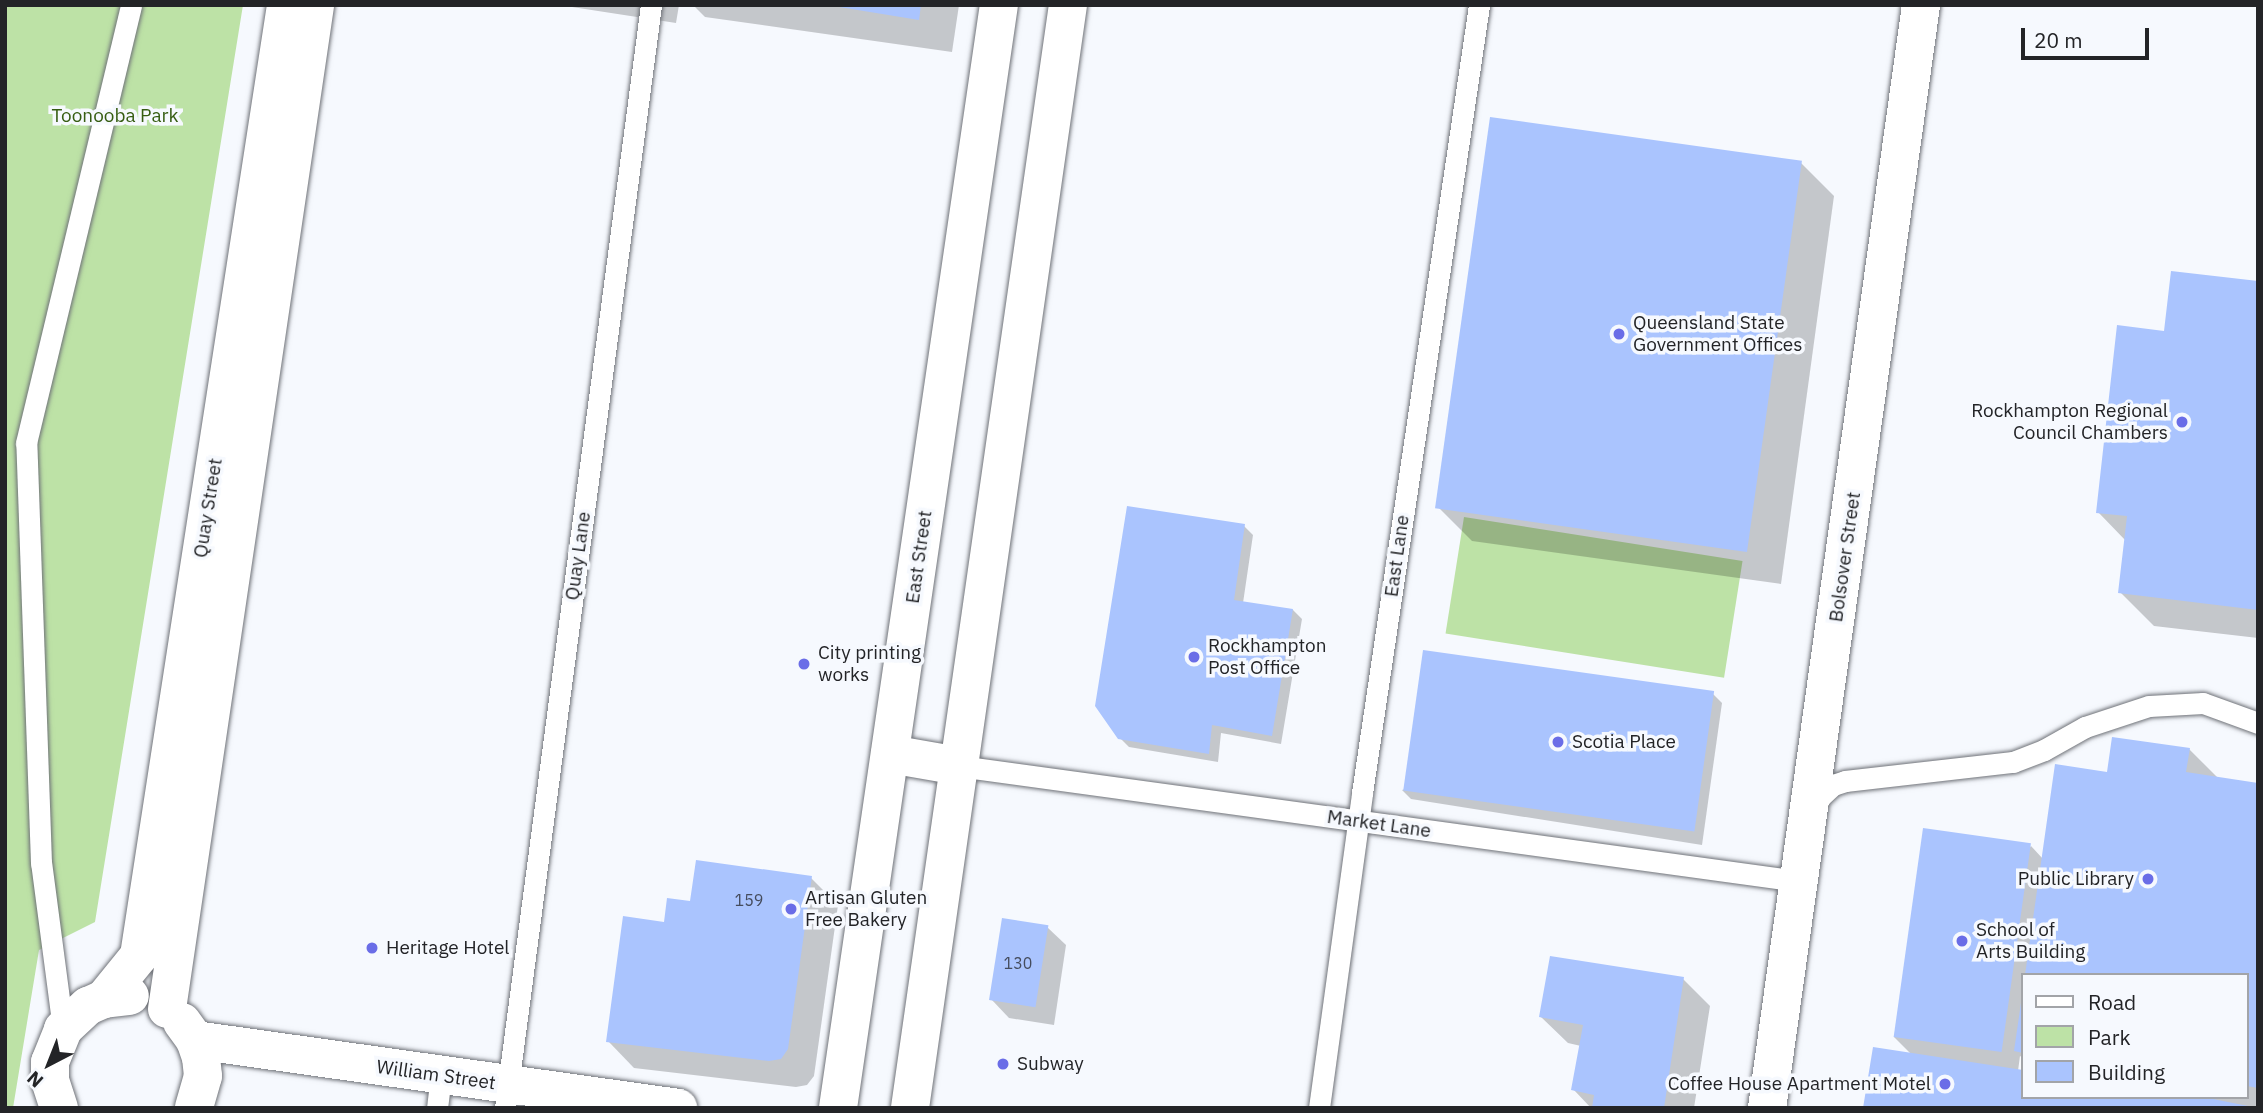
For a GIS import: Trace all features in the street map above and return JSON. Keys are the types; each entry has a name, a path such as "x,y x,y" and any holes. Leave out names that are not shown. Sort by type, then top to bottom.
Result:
{"street":[{"name":"Quay Street","path":"59,1108 51,1088 50,1062 63,1029 74,1016 104,999 139,956 286,5"},
{"name":"Quay Street","path":"167,1009 315,5"},
{"name":"East Street","path":"838,1108 999,5"},
{"path":"910,1108 1068,5"},
{"name":"Bolsover Street","path":"1767,1108 1921,5"},
{"path":"890,754 959,766"},
{"name":"Quay Street","path":"104,999 130,996 156,1002 188,1028 201,1057 202,1076 194,1108"},
{"name":"William Street","path":"195,1040 439,1091 678,1108"}],"lane":[{"path":"63,1029 41,863 26,443 131,5"},
{"name":"Quay Lane","path":"507,1097 651,5"},
{"name":"East Lane","path":"1319,1108 1479,5"},
{"path":"1807,821 1820,797 1833,785 1896,774 2013,762 2044,750 2085,727 2149,706 2203,702 2258,723"},
{"name":"Market Lane","path":"959,766 1799,881"}],"green space":[{"name":"Toonooba Park","path":"5,5 243,5 95,922 39,950 13,1108 5,1108"},
{"path":"1464,517 1743,561 1724,678 1446,634"}],"building":[{"path":"827,5 921,5 919,20"},
{"name":"Queensland State Government Offices","path":"1490,117 1802,161 1747,552 1435,508"},
{"name":"Rockhampton Regional Council Chambers","path":"2171,271 2258,281 2258,610 2118,593 2127,516 2096,513 2117,325 2164,331"},
{"name":"Rockhampton Post Office","path":"1127,506 1245,524 1234,600 1293,609 1272,736 1212,725 1209,754 1118,739 1095,706"},
{"name":"Scotia Place","path":"1423,650 1714,691 1694,832 1403,791"},
{"name":"Public Library","path":"2112,737 2190,748 2186,772 2258,783 2258,1088 2249,1086 2249,973 2025,973 2055,764 2107,772"},
{"name":"School of Arts Building","path":"1923,828 2031,843 2002,1052 1894,1037"},
{"path":"696,860 812,876 788,1049 781,1059 769,1061 606,1042 623,916 664,922 667,898 690,901"},
{"path":"1002,918 1048,925 1035,1007 989,1000"},
{"path":"1550,956 1684,977 1664,1108 1592,1108 1594,1095 1571,1090 1583,1025 1539,1017"},
{"path":"2022,996 2022,1053 2014,1051"},
{"name":"Coffee House Apartment Motel","path":"1873,1047 2022,1070 2022,1099 2213,1099 2258,1108 1863,1108"}],"place":[{"name":"Queensland State Government Offices","path":"1619,334"},
{"name":"Rockhampton Regional Council Chambers","path":"2182,422"},
{"name":"Rockhampton Post Office","path":"1194,657"},
{"name":"City printing works","path":"804,664"},
{"name":"Scotia Place","path":"1558,742"},
{"name":"Public Library","path":"2148,879"},
{"name":"Artisan Gluten Free Bakery","path":"791,909"},
{"name":"School of Arts Building","path":"1962,941"},
{"name":"Heritage Hotel","path":"372,948"},
{"name":"Subway","path":"1003,1064"},
{"name":"Coffee House Apartment Motel","path":"1945,1084"}]}
